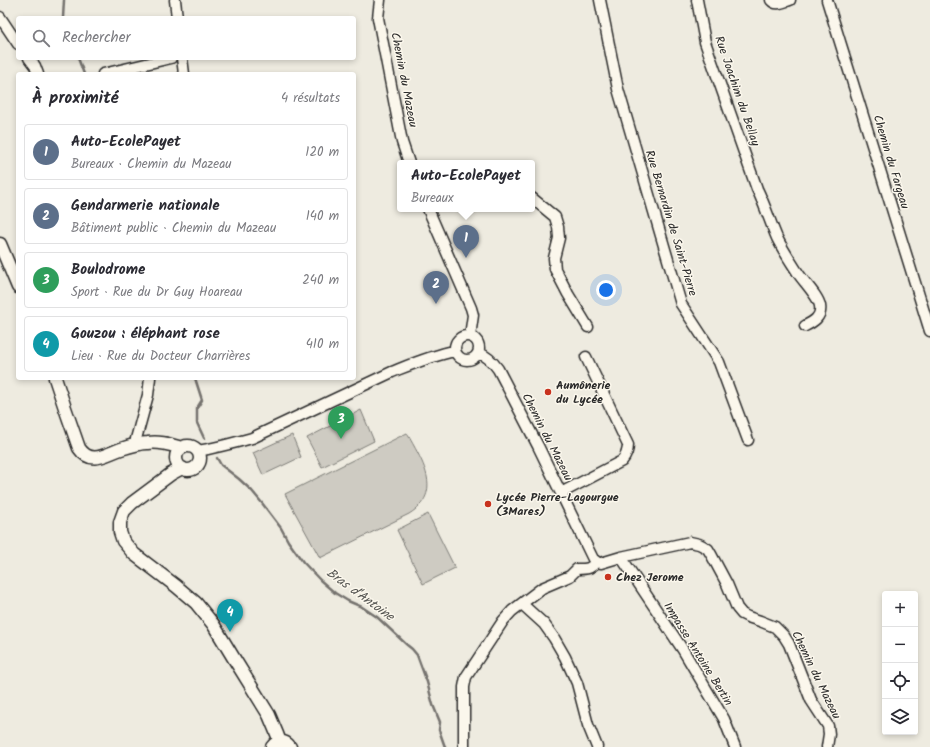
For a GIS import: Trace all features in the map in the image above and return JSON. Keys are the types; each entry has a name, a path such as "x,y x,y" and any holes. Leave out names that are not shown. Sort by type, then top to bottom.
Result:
{"street":[{"path":"175,0 177,16"},
{"name":"Chemin du Mazeau","path":"380,0 378,18 402,142 409,160"},
{"name":"Rue Bernardin de Saint-Pierre","path":"600,0 618,89 681,304 719,362 748,440"},
{"name":"Rue Joachim du Bellay","path":"697,0 706,42 757,189 777,239 802,279 815,295 820,304 819,317 812,323 805,326"},
{"path":"771,0 776,4 790,0"},
{"name":"Chemin du Fargeau","path":"827,0 930,331"},
{"path":"0,17 16,41"},
{"path":"30,60 37,72"},
{"path":"112,72 163,60"},
{"path":"182,60 184,72"},
{"path":"535,200 555,217 559,238 554,258 555,269 588,327"},
{"path":"429,212 471,308 473,315 470,336"},
{"path":"0,244 16,283"},
{"path":"463,336 470,336 478,342 478,353 473,359 466,361 456,354 455,347 457,341 463,336"},
{"path":"198,453 252,438 415,362 455,351"},
{"name":"Chemin du Mazeau","path":"478,353 498,368 593,559 601,563 620,557 690,542 699,544 708,550 737,608 742,614 765,622 774,627 784,636 789,644 811,700 828,726 829,734 827,747"},
{"path":"561,492 622,461 628,449 628,445 586,357"},
{"path":"56,380 67,415 82,453 96,458 137,444 150,442 160,443 167,445 178,462 189,470 196,467 200,460 198,453 188,446 178,462 124,511 120,522 120,532 123,541 134,554 196,603 214,624 232,657 269,714 280,745"},
{"path":"137,444 136,439 148,395 150,380"},
{"name":"Impasse Antoine Bertin","path":"620,557 683,650 724,719 735,747"},
{"path":"464,747 464,687 466,676 503,621 512,611 542,588 570,576 577,569 587,569 597,562"},
{"path":"522,604 544,624 565,657 577,683 588,725 597,747"}],"shaded area":[{"path":"361,410 374,441 322,467 307,438"},
{"path":"407,433 427,475 428,486 426,496 420,505 409,514 320,558 285,494"},
{"path":"292,435 301,457 263,475 253,453"},
{"path":"428,514 455,568 423,584 397,530"}],"waterway":[{"name":"Bras d'Antoine","path":"63,16 64,0"},
{"name":"Bras d'Antoine","path":"79,60 83,72"},
{"name":"Bras d'Antoine","path":"196,380 202,400 197,408 197,423 204,438"},
{"name":"Bras d'Antoine","path":"217,458 221,465 252,491 281,528 303,562 320,580 335,593 362,607 377,617 417,655 440,722 439,730 445,747"}],"place":[{"name":"Auto-EcolePayet","path":"466,258"},
{"name":"Gendarmerie nationale","path":"436,304"},
{"name":"Aumônerie du Lycée","path":"548,392"},
{"name":"Boulodrome","path":"341,439"},
{"name":"Lycée Pierre-Lagourgue (3Mares)","path":"488,504"},
{"name":"Chez Jerome","path":"608,577"},
{"name":"Gouzou : éléphant rose","path":"230,632"}]}
